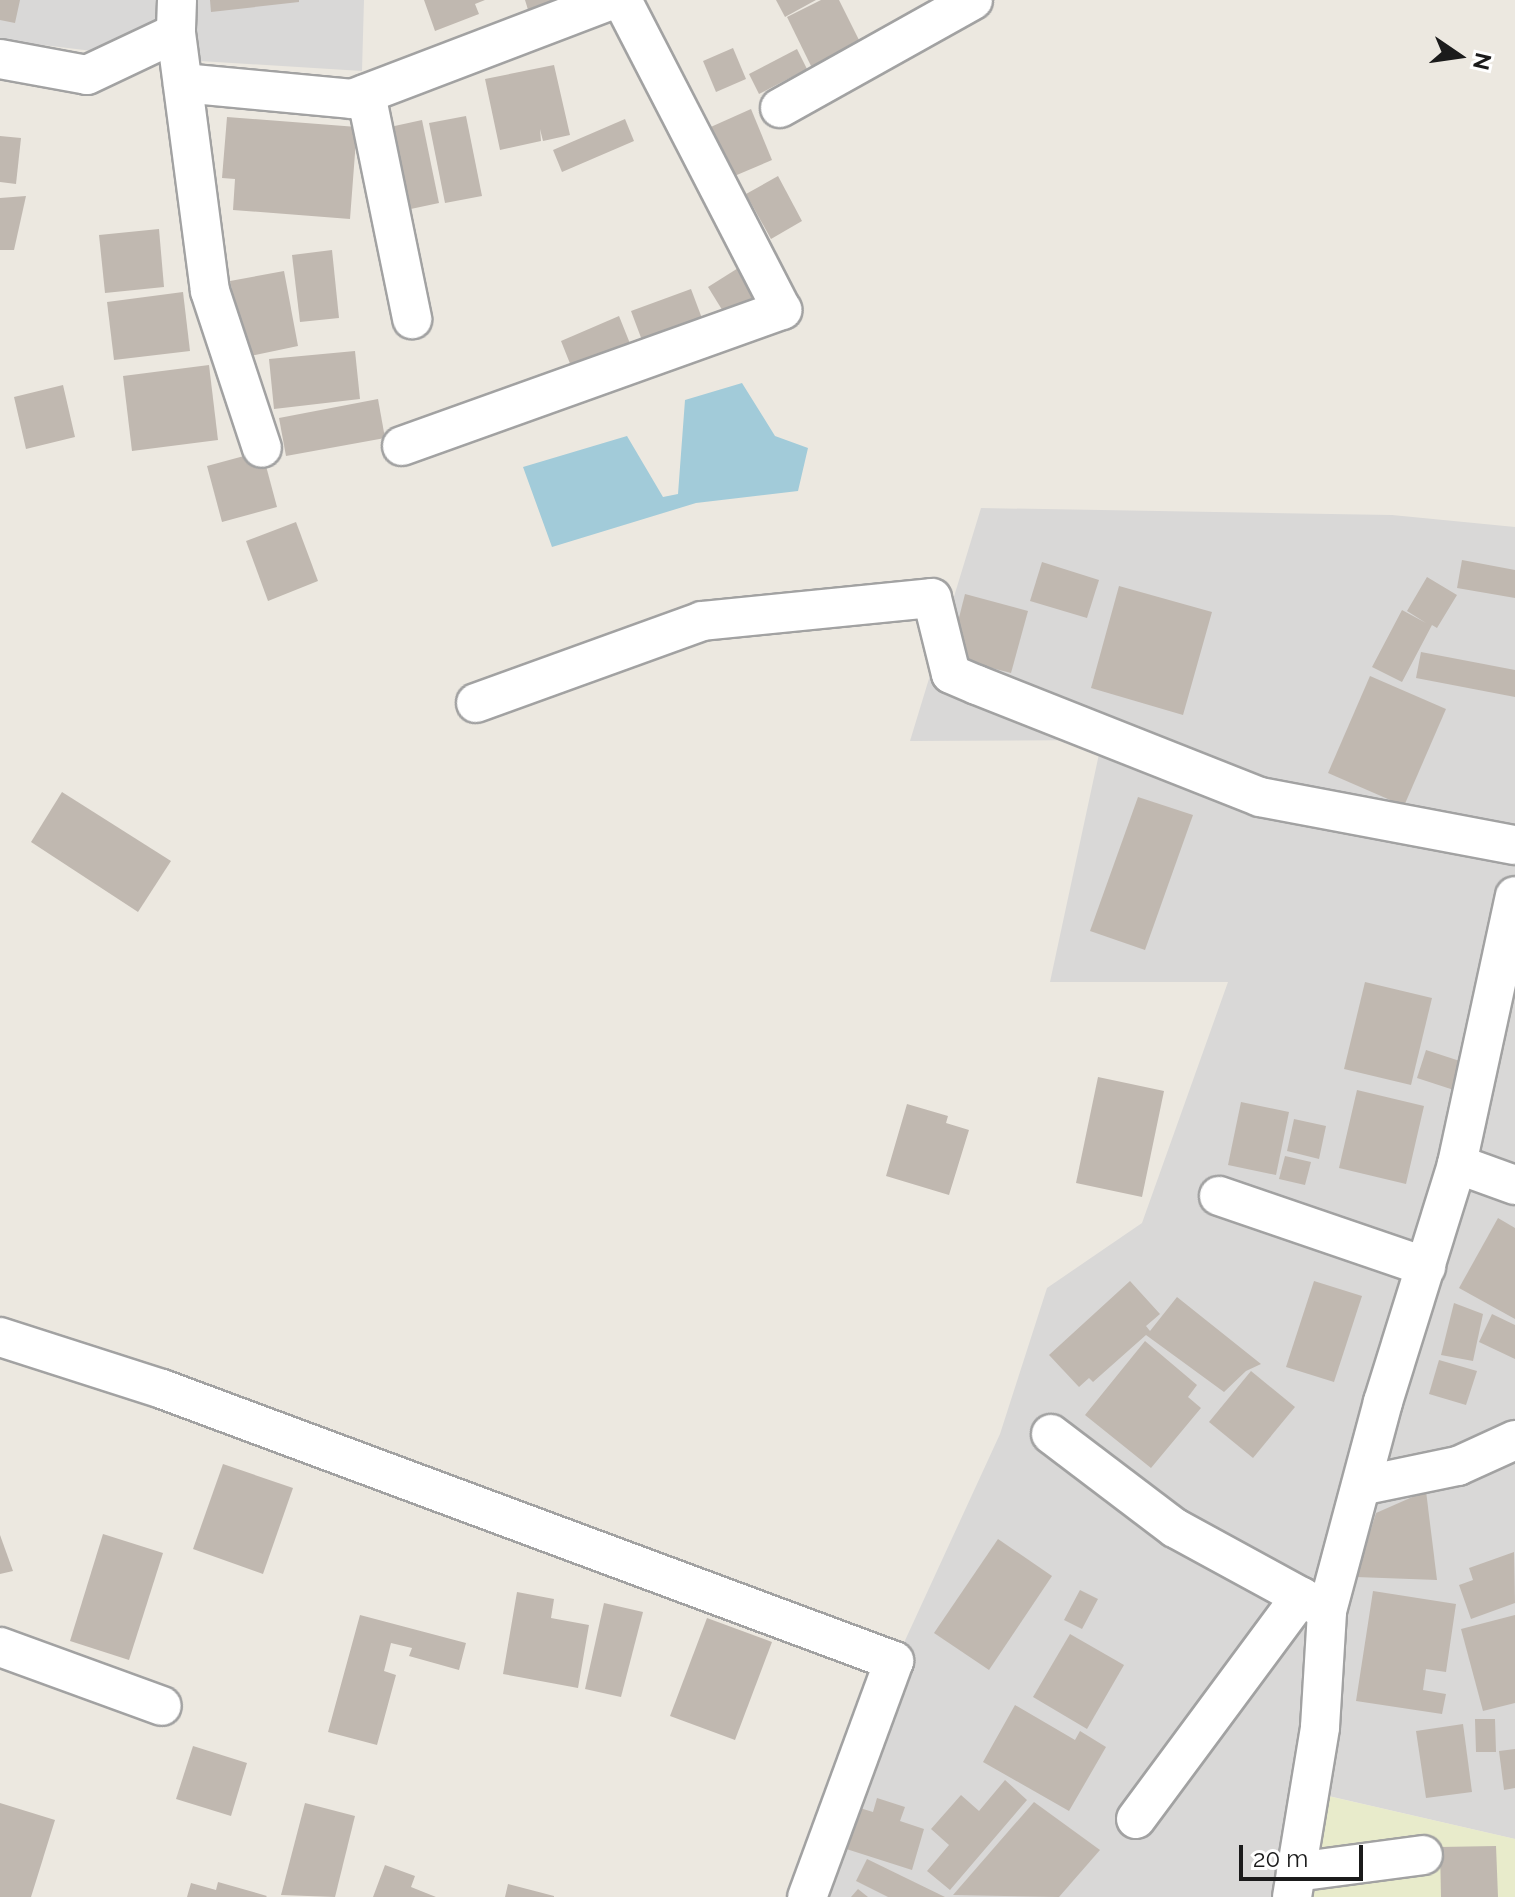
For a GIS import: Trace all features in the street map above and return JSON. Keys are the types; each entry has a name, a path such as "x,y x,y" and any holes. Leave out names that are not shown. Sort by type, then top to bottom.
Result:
{"street":[{"path":"183,83 352,99 611,0"},
{"path":"402,446 782,310 622,0"},
{"path":"780,108 973,0"},
{"path":"0,59 87,75 177,17 210,291 262,448"},
{"path":"366,94 412,319"},
{"path":"476,703 702,621 932,598 951,674 1260,797 1515,845"},
{"path":"1136,1819 1314,1604 1361,1486 1383,1402 1457,1164 1515,896"},
{"path":"1457,1164 1515,1185"},
{"path":"1219,1196 1426,1267"},
{"path":"0,1337 176,1395 894,1661 807,1897"},
{"path":"1051,1434 1175,1528 1314,1604"},
{"path":"1361,1486 1458,1466 1515,1440"},
{"path":"1314,1604 1320,1727 1294,1885 1423,1855"},
{"path":"0,1647 162,1706"}],"shaded area":[{"path":"0,0 364,0 362,71 152,58 0,40"},
{"path":"981,508 1392,515 1515,527 1515,1839 1307,1791 1278,1897 787,1897 1000,1434 1047,1288 1142,1223 1228,982 1050,982 1102,740 910,741"}],"green space":[{"path":"1306,1791 1515,1839 1515,1897 1278,1897"}],"water":[{"path":"742,383 775,436 808,448 798,491 696,503 552,547 523,467 627,436 663,497 678,494 685,400"}],"building":[{"path":"0,0 20,0 15,23 0,20"},
{"path":"210,0 299,0 299,2 211,12"},
{"path":"424,0 485,0 475,4 479,14 435,31"},
{"path":"525,0 570,0 529,13"},
{"path":"776,0 816,0 785,17"},
{"path":"821,0 839,0 861,44 812,68 787,17"},
{"path":"733,48 746,79 716,92 703,61"},
{"path":"797,49 807,69 759,94 749,74"},
{"path":"554,65 570,135 543,141 540,129 541,141 500,150 485,79"},
{"path":"751,109 772,160 725,180 704,130"},
{"path":"466,116 482,196 445,203 429,123"},
{"path":"227,117 357,127 350,219 233,210 235,179 222,178"},
{"path":"625,119 634,141 562,172 553,150"},
{"path":"422,120 439,203 406,210 390,127"},
{"path":"0,136 21,138 16,184 0,182"},
{"path":"778,176 802,221 771,239 746,194"},
{"path":"26,196 14,250 0,250 0,198"},
{"path":"159,229 164,287 105,293 99,235"},
{"path":"332,250 339,318 300,322 292,255"},
{"path":"743,265 763,299 729,321 708,287"},
{"path":"284,271 298,346 245,357 230,281"},
{"path":"691,289 703,321 643,343 631,311"},
{"path":"183,292 190,351 114,360 107,302"},
{"path":"619,316 635,356 577,381 561,341"},
{"path":"355,351 360,399 274,409 269,359"},
{"path":"209,365 218,440 132,451 123,376"},
{"path":"63,385 75,437 26,449 14,397"},
{"path":"378,399 385,438 286,456 279,418"},
{"path":"262,451 277,507 222,522 207,466"},
{"path":"296,522 318,581 268,601 246,541"},
{"path":"1462,560 1515,570 1515,598 1457,588"},
{"path":"1042,562 1099,580 1087,618 1030,601"},
{"path":"1427,577 1457,595 1437,628 1432,625 1402,682 1372,667 1402,610 1426,623 1407,611"},
{"path":"1119,586 1212,612 1183,715 1091,688"},
{"path":"965,594 1028,611 1011,673 949,657"},
{"path":"1421,652 1515,670 1515,697 1416,678"},
{"path":"1370,676 1446,709 1404,806 1328,773"},
{"path":"62,792 171,861 138,912 31,842"},
{"path":"1138,797 1193,815 1145,950 1090,931"},
{"path":"1365,982 1432,998 1411,1085 1344,1069"},
{"path":"1426,1050 1469,1064 1460,1092 1417,1078"},
{"path":"1098,1077 1164,1091 1142,1197 1076,1183"},
{"path":"1357,1090 1424,1106 1406,1184 1339,1168"},
{"path":"1241,1102 1289,1112 1276,1175 1228,1165"},
{"path":"907,1104 948,1116 946,1123 969,1130 949,1195 886,1176"},
{"path":"1294,1119 1326,1126 1319,1159 1287,1151"},
{"path":"1285,1156 1311,1162 1305,1185 1279,1179"},
{"path":"1498,1218 1515,1228 1515,1319 1459,1288"},
{"path":"1130,1281 1160,1314 1146,1326 1150,1331 1177,1297 1261,1364 1246,1371 1224,1392 1146,1335 1093,1382 1089,1378 1079,1387 1049,1355"},
{"path":"1314,1281 1362,1296 1334,1382 1286,1367"},
{"path":"1454,1303 1483,1314 1473,1361 1441,1355"},
{"path":"1492,1314 1515,1325 1515,1359 1479,1342"},
{"path":"1145,1341 1197,1385 1188,1397 1201,1408 1151,1468 1085,1415"},
{"path":"1439,1360 1477,1371 1466,1405 1429,1394"},
{"path":"1251,1371 1295,1407 1253,1458 1209,1422"},
{"path":"223,1464 293,1488 263,1574 193,1549"},
{"path":"1426,1491 1437,1580 1356,1577 1376,1513"},
{"path":"103,1534 163,1553 129,1660 70,1641"},
{"path":"0,1535 13,1571 0,1574"},
{"path":"998,1539 1052,1576 989,1670 934,1633"},
{"path":"1514,1552 1515,1603 1471,1619 1459,1585 1473,1580 1469,1568"},
{"path":"1080,1590 1098,1599 1082,1629 1064,1620"},
{"path":"1373,1591 1456,1604 1446,1672 1426,1669 1423,1690 1446,1694 1442,1714 1356,1701"},
{"path":"517,1592 554,1599 551,1618 589,1625 578,1688 503,1674"},
{"path":"604,1603 643,1612 621,1697 585,1689"},
{"path":"360,1615 466,1643 459,1670 409,1656 412,1648 391,1643 384,1671 396,1675 377,1745 328,1732"},
{"path":"1515,1615 1515,1703 1483,1711 1461,1629"},
{"path":"707,1618 772,1642 735,1740 670,1716"},
{"path":"1070,1634 1124,1665 1087,1729 1033,1697"},
{"path":"1015,1705 1075,1740 1080,1731 1106,1747 1069,1811 983,1762"},
{"path":"1475,1719 1495,1719 1496,1752 1476,1752"},
{"path":"1463,1724 1472,1792 1426,1798 1416,1731"},
{"path":"193,1746 247,1763 231,1816 176,1799"},
{"path":"1515,1749 1515,1788 1504,1790 1499,1751"},
{"path":"1005,1780 1027,1800 950,1890 927,1871 949,1845 931,1829 961,1795 979,1811"},
{"path":"877,1798 905,1807 900,1821 924,1829 912,1870 837,1846 850,1805 873,1812"},
{"path":"1034,1802 1100,1850 1059,1897 953,1895"},
{"path":"0,1803 55,1820 31,1897 0,1897"},
{"path":"305,1803 355,1816 335,1897 281,1895"},
{"path":"1496,1846 1498,1897 1441,1897 1440,1847"},
{"path":"867,1859 945,1897 888,1897 856,1881"},
{"path":"385,1865 415,1876 411,1887 436,1897 373,1897"},
{"path":"218,1882 267,1896 187,1897 191,1883 216,1890"},
{"path":"508,1884 554,1896 554,1897 505,1897"},
{"path":"858,1889 868,1897 851,1897"}]}
